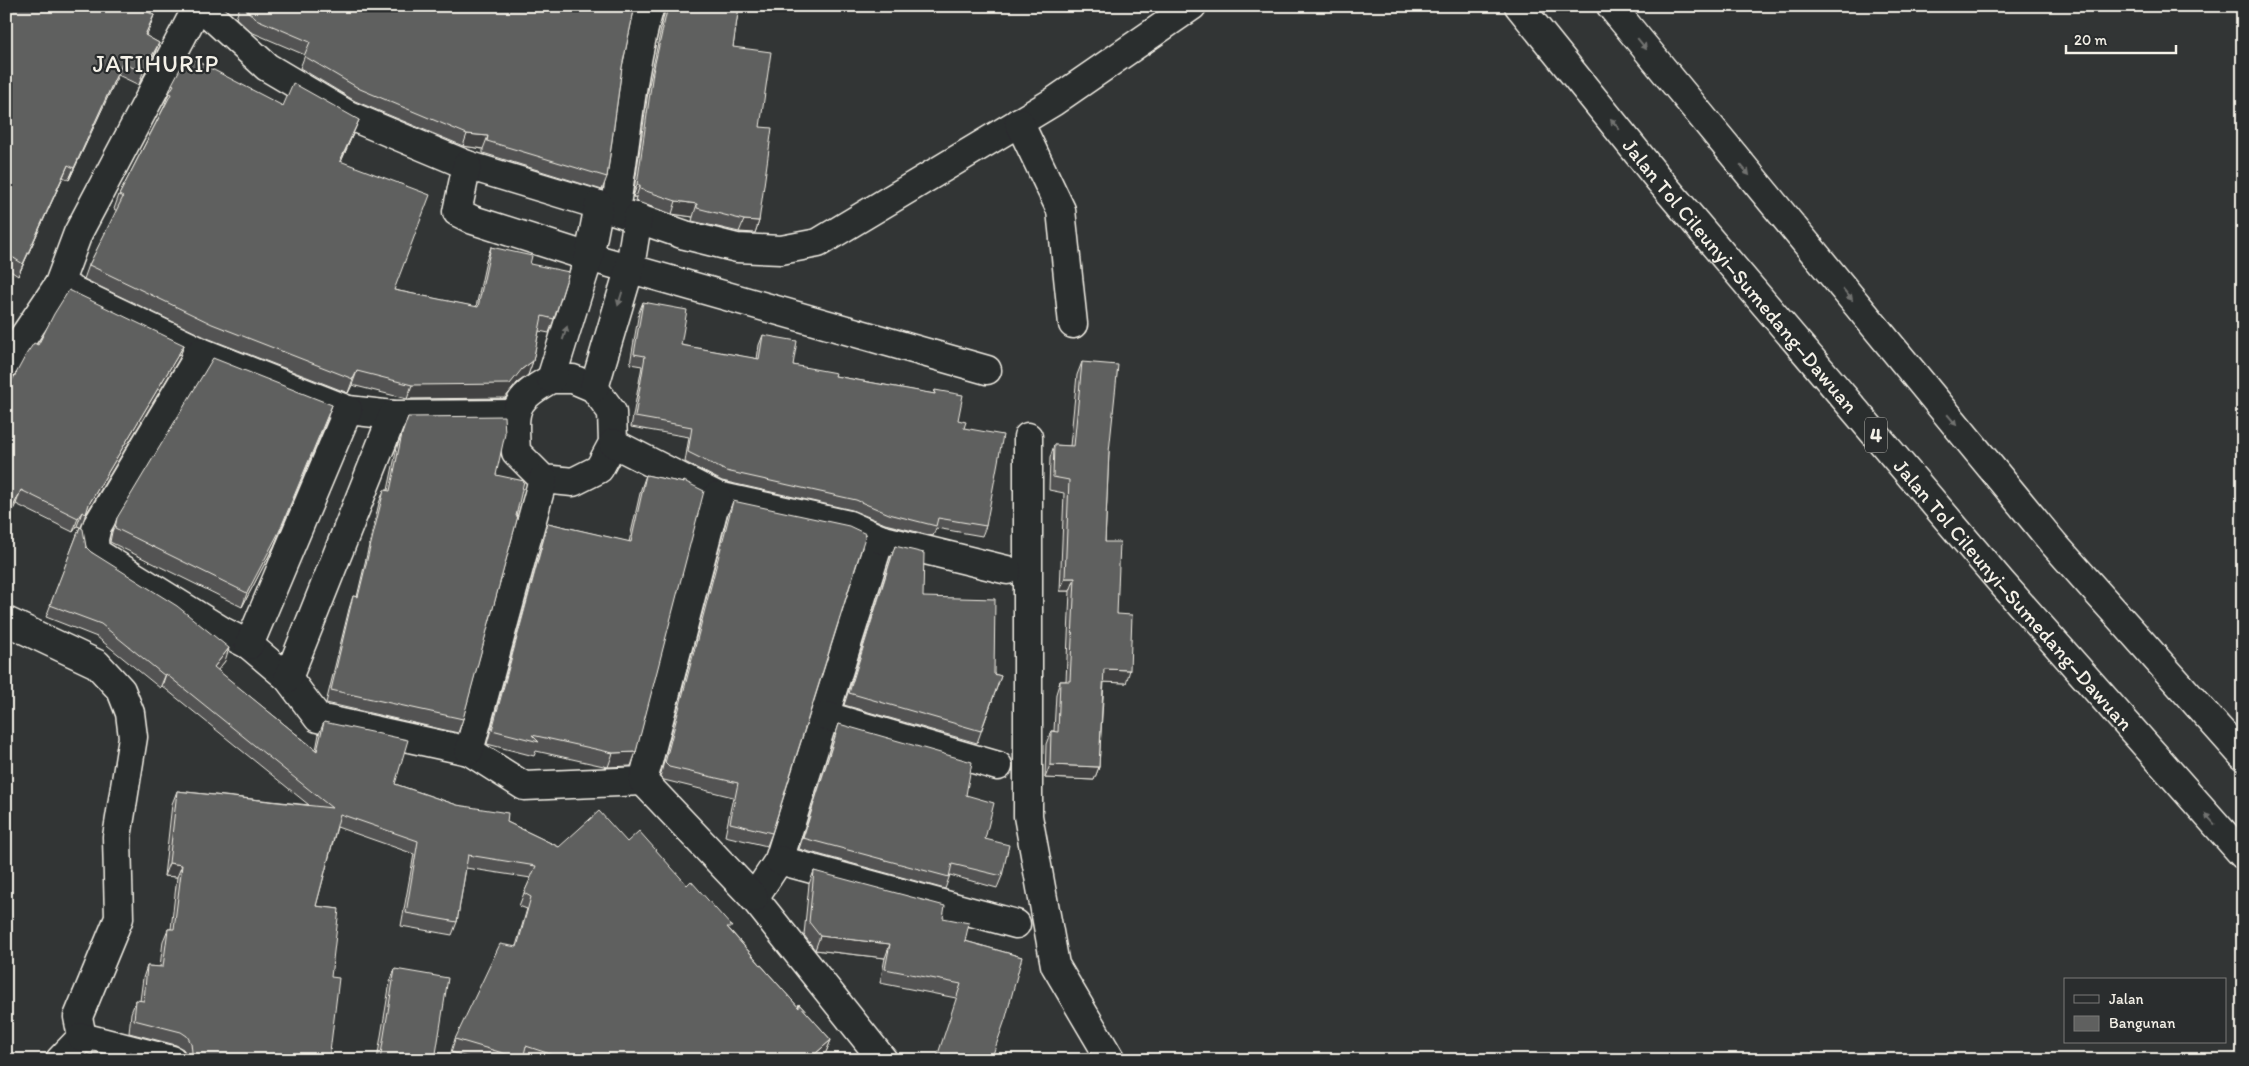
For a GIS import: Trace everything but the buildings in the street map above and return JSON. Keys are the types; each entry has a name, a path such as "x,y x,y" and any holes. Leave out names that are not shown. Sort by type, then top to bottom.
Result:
{"main road":[{"path":"6,363 59,284 78,233 199,6 267,67 348,114 467,166 617,211 685,235 737,248 781,250 818,243 1053,102 1184,12"},
{"path":"594,388 630,267 617,211 635,66 650,6"},
{"name":"Jalan Tol Cileunyi–Sumedang–Dawuan","path":"1520,6 1660,181 1994,575 2243,855"},
{"path":"1611,6 2054,544 2243,756"},
{"path":"1020,122 1061,210 1073,324"},
{"path":"467,166 457,212 473,220 590,257 987,370"},
{"path":"551,379 590,257 617,211"},
{"path":"59,284 201,352 348,410 393,416 514,414"},
{"path":"201,352 97,526 94,552 222,631 249,645 288,678 318,718 469,751 524,786 643,781 754,898 883,1060"},
{"path":"551,379 573,379 594,388 612,412 614,443 599,469 573,482 543,479 516,452 514,414 528,392 551,379"},
{"path":"249,645 348,410"},
{"path":"288,678 393,416"},
{"path":"1028,437 1028,816 1055,965 1111,1060"},
{"path":"614,443 718,496 849,525 880,539 1007,570"},
{"path":"469,751 543,479"},
{"path":"643,781 718,496"},
{"path":"754,898 779,860 826,716 880,539"},
{"path":"6,621 97,664 121,690 130,713 133,737 117,837 119,918 78,1016 82,1036"},
{"path":"826,716 998,766"},
{"path":"779,860 1016,924"},
{"path":"60,1060 82,1036"},
{"path":"82,1036 172,1060"}],"district":[{"name":"JATIHURIP","path":"156,63"}]}
